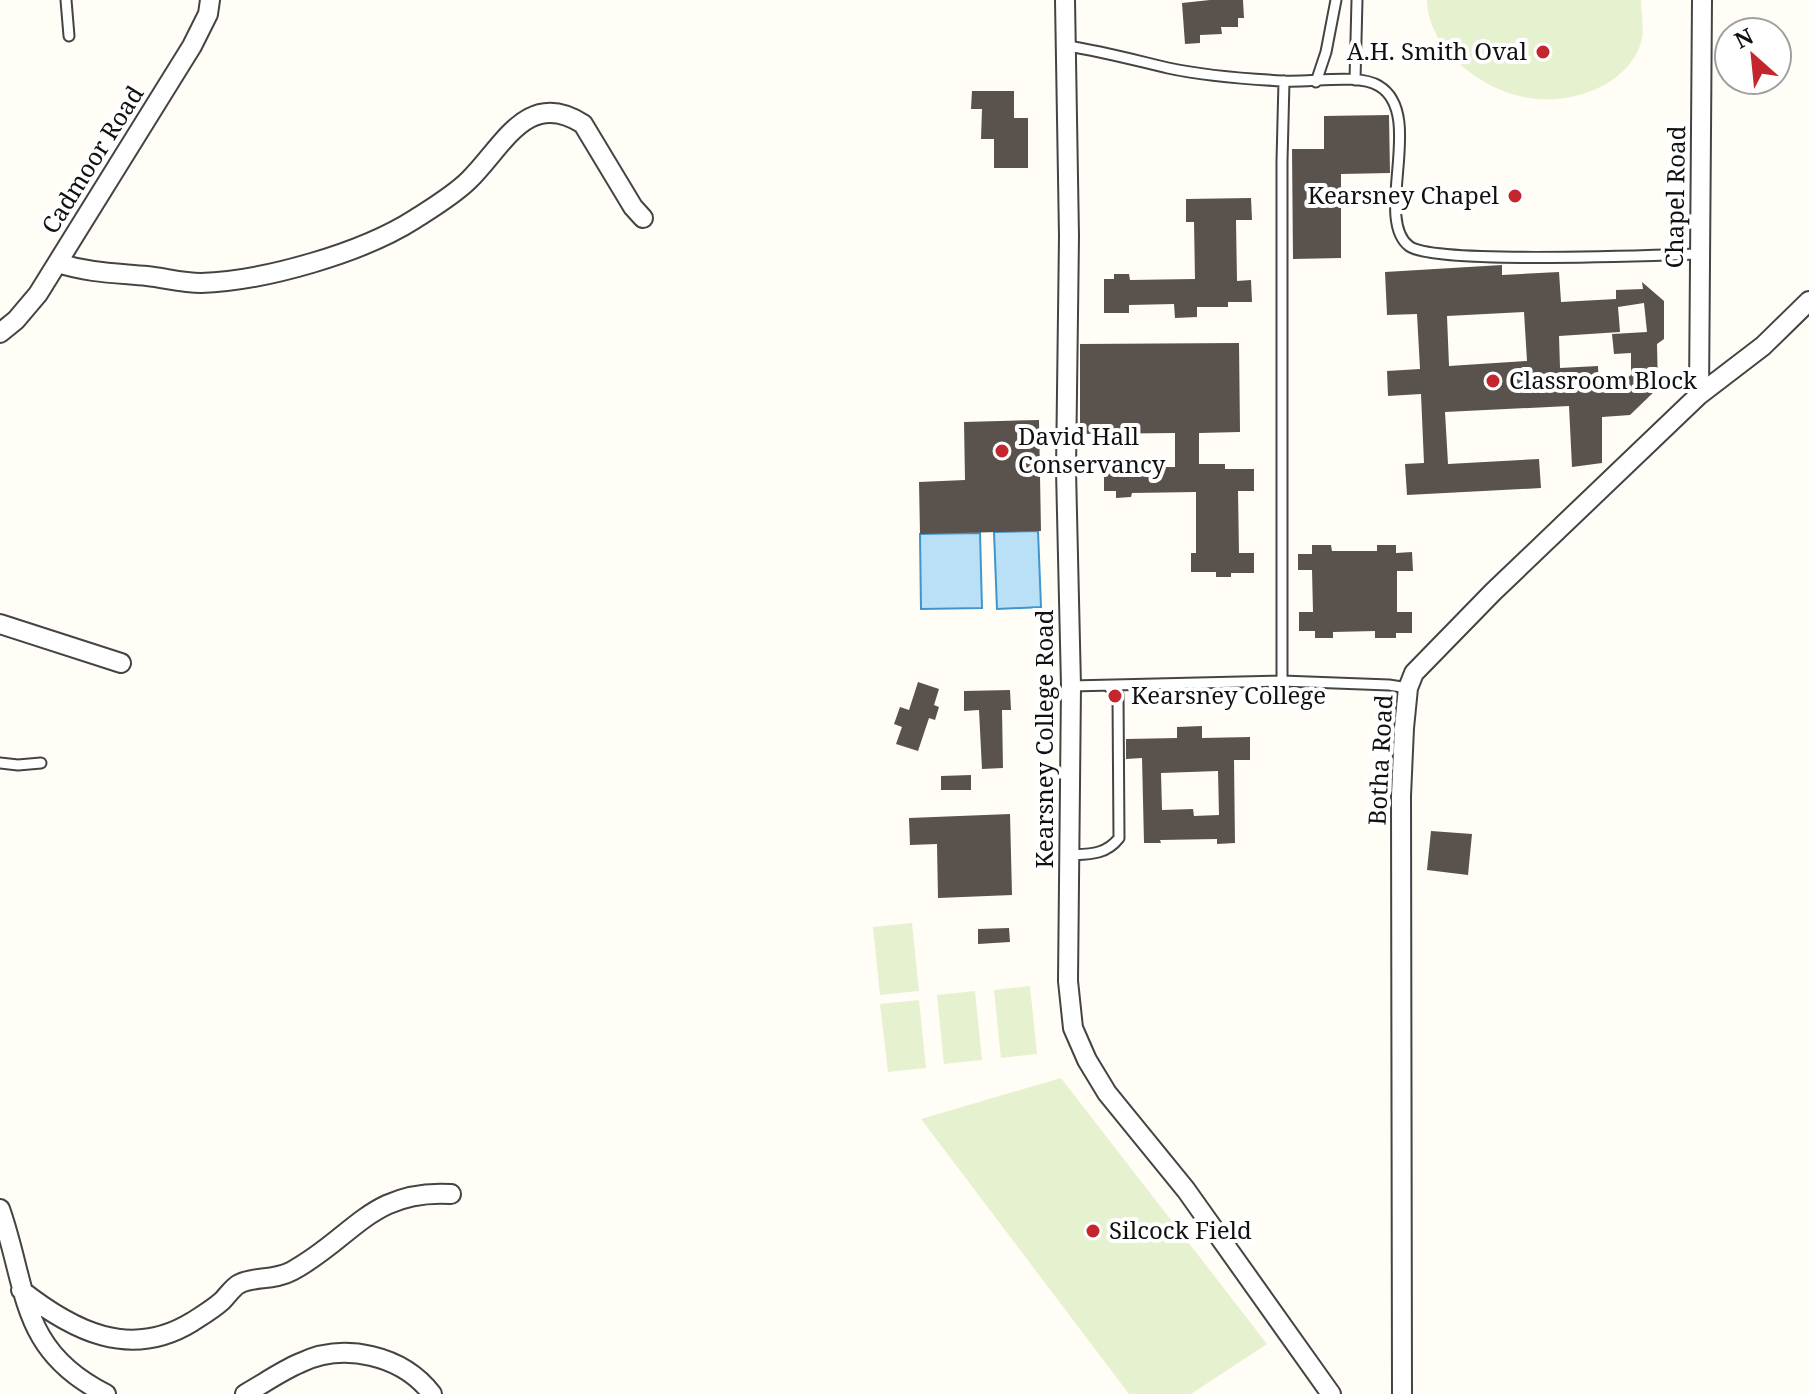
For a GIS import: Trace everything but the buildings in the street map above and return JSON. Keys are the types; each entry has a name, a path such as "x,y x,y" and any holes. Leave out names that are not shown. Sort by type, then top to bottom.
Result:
{"street":[{"name":"Cadmoor Road","path":"0,333 30,305 58,263 192,46 208,14 210,0"},
{"name":"Kearsney College Road","path":"1065,0 1069,236 1066,470 1071,686 1068,981 1073,1028 1087,1060 1107,1093 1186,1190 1331,1394"},
{"name":"Chapel Road","path":"1699,395 1702,0"},
{"path":"58,263 86,272 199,283 241,278 326,259 392,232 415,219 467,183 524,120 548,112 571,117 583,124 633,207 643,218"},
{"name":"Botha Road","path":"1402,1394 1399,686 1699,395 1763,346 1809,301"},
{"path":"0,624 121,663"},
{"path":"21,1290 60,1317 100,1335 132,1341 159,1337 209,1311 242,1282 280,1277 306,1263 381,1206 414,1194 451,1194"},
{"path":"0,1209 21,1290 32,1320 47,1347 67,1369 106,1394"},
{"path":"245,1394 299,1363 328,1354 351,1353 376,1356 398,1366 418,1379 432,1394"}],"lane":[{"path":"66,0 69,36"},
{"path":"1316,82 1326,52 1336,0"},
{"path":"1355,80 1357,0"},
{"path":"1067,46 1110,53 1171,69 1284,81 1355,80 1376,84 1396,103 1399,123 1396,209 1399,233 1408,246 1428,254 1550,257 1699,254"},
{"path":"1282,681 1284,81"},
{"path":"1071,686 1282,681 1399,686"},
{"path":"1070,855 1098,853 1109,849 1119,838 1118,695 1116,690 1106,686"},
{"path":"0,763 41,763"}],"green space":[{"name":"A.H. Smith Oval","path":"1427,0 1641,0 1642,38 1634,58 1624,71 1596,89 1562,98 1529,98 1494,87 1461,65 1437,35"},
{"path":"912,923 919,991 880,995 873,927"},
{"path":"1030,986 1037,1054 1001,1058 994,990"},
{"path":"975,991 982,1060 944,1064 937,995"},
{"path":"919,1000 926,1068 888,1072 880,1004"},
{"name":"Silcock Field","path":"1061,1078 1267,1344 1191,1394 1129,1394 921,1119"}],"water":[{"path":"1038,531 1041,607 997,609 994,532"},
{"path":"980,533 982,608 921,609 920,534"}],"place":[{"name":"A.H. Smith Oval","path":"1543,52"},
{"name":"Kearsney Chapel","path":"1515,196"},
{"name":"Classroom Block","path":"1493,381"},
{"name":"David Hall Conservancy","path":"1002,451"},
{"name":"Kearsney College","path":"1115,696"},
{"name":"Silcock Field","path":"1093,1231"}]}
